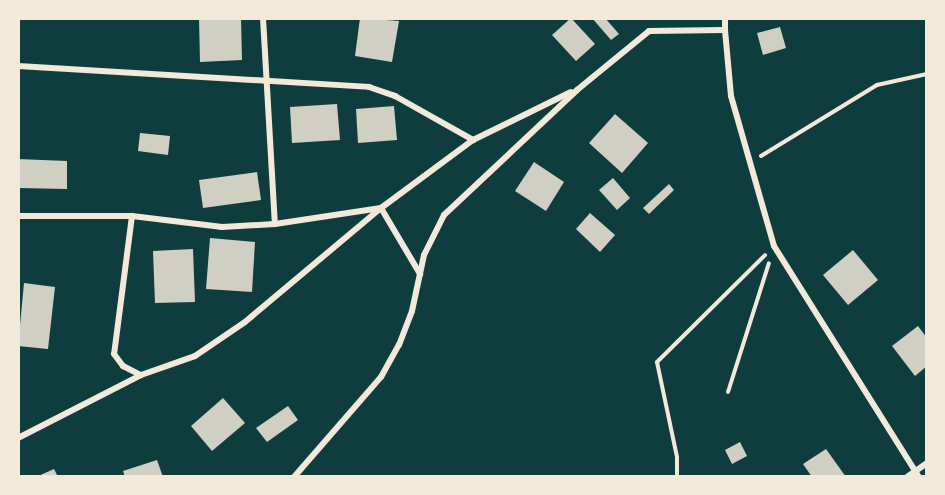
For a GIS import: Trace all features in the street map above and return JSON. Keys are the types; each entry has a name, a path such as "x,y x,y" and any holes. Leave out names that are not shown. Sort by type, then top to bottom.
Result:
{"street":[{"path":"263,18 275,224"},
{"path":"725,18 731,96 748,164 774,246 918,474"},
{"path":"294,477 381,377 412,311 431,234 444,215 576,90 648,31 725,30"},
{"path":"18,66 369,87 395,96 473,140"},
{"path":"18,438 141,375 195,356 245,322 381,208 473,140 576,90"},
{"path":"381,208 420,274"},
{"path":"18,216 132,216 222,227 275,224 381,208"},
{"path":"132,216 114,354 123,366 141,375"},
{"path":"907,477 918,474 927,463"}],"path":[{"path":"748,164 877,85 927,74"},
{"path":"728,392 774,246"},
{"path":"676,477 677,458 657,362 774,246"}],"building":[{"path":"199,18 241,18 242,60 200,62"},
{"path":"360,18 399,21 392,62 355,56"},
{"path":"571,18 595,44 576,61 552,35"},
{"path":"592,18 605,18 619,34 611,40"},
{"path":"780,27 786,48 763,55 757,33"},
{"path":"337,104 340,140 292,143 290,107"},
{"path":"394,106 397,140 358,143 356,109"},
{"path":"615,114 648,143 622,173 589,143"},
{"path":"140,133 170,136 168,155 138,151"},
{"path":"18,159 67,161 67,189 18,188"},
{"path":"534,162 564,182 546,211 515,191"},
{"path":"257,172 261,200 203,208 199,180"},
{"path":"613,178 630,198 617,210 599,190"},
{"path":"669,184 674,190 649,214 643,208"},
{"path":"590,213 615,235 600,252 576,229"},
{"path":"210,238 255,242 252,292 206,289"},
{"path":"193,249 195,302 155,303 153,251"},
{"path":"853,250 878,280 848,305 823,275"},
{"path":"24,283 55,287 48,349 18,346"},
{"path":"918,326 927,338 927,366 915,376 892,346"},
{"path":"223,398 245,423 212,451 191,426"},
{"path":"288,406 298,420 267,442 256,428"},
{"path":"740,442 747,456 732,464 725,450"},
{"path":"826,449 846,477 812,477 803,464"},
{"path":"157,460 163,477 125,477 123,471"},
{"path":"54,469 58,477 36,477"}]}
